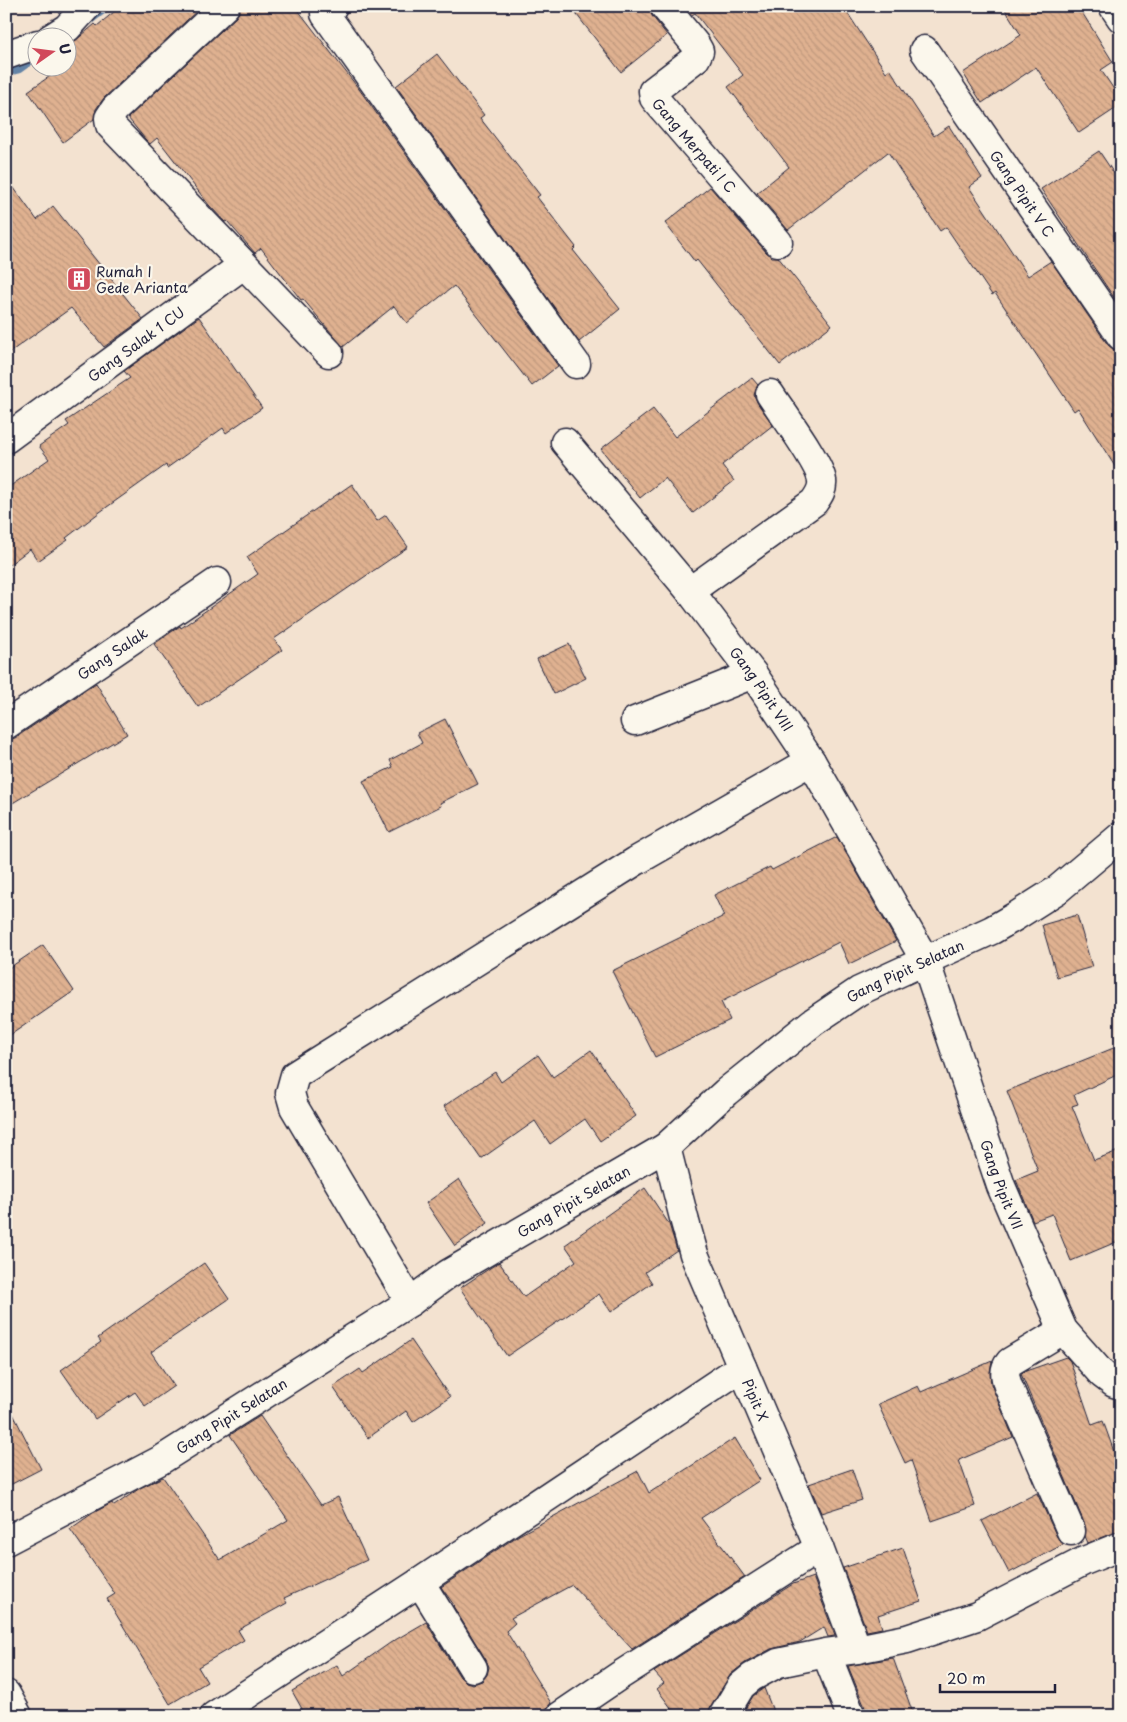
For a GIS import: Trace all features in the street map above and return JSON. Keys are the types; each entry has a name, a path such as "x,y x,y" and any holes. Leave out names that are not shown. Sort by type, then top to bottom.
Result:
{"street":[{"path":"67,28 87,6"},
{"path":"225,6 115,109 109,118 110,125 329,353"},
{"name":"Gang Merpati I C","path":"664,6 699,51 696,58 653,91 654,98 778,242"},
{"path":"1113,6 1121,18"},
{"path":"329,10 576,364"},
{"path":"6,55 28,47"},
{"name":"Gang Pipit V C","path":"924,50 1121,336"},
{"name":"Gang Salak 1 CU","path":"6,439 243,265"},
{"path":"690,591 814,502 822,490 822,478 814,460 770,394"},
{"name":"Gang Pipit VIII","path":"565,442 690,591 753,674 811,761 925,960"},
{"name":"Gang Salak","path":"6,725 217,582"},
{"path":"635,721 753,674"},
{"path":"410,1302 294,1107 290,1093 295,1075 636,861 811,761"},
{"name":"Gang Pipit Selatan","path":"6,1541 161,1460 410,1302 448,1274 666,1147 726,1092 813,1022 859,991 992,930 1016,916 1057,890 1121,836"},
{"name":"Gang Pipit VII","path":"925,960 1001,1186 1063,1330 1102,1374 1114,1384 1121,1385"},
{"name":"Pipit X","path":"666,1147 694,1254 819,1548 857,1650"},
{"path":"1063,1330 1010,1362 1004,1374 1071,1531"},
{"path":"214,1716 420,1582 742,1367"},
{"path":"723,1716 741,1686 752,1677 778,1663 826,1652 857,1650 907,1639 977,1616 1084,1561 1121,1546"},
{"path":"560,1716 819,1548"},
{"path":"420,1582 473,1668"},
{"path":"826,1652 851,1716"},
{"path":"6,1694 18,1716"}],"building":[{"path":"121,6 202,6 104,98 96,109 94,119 63,142 28,91 47,78 78,78 78,38 95,24 97,26"},
{"path":"240,6 295,6 359,89 558,366 532,386 454,286 407,323 394,306 343,347 303,299 301,300 261,248 255,253 227,221 225,222 209,205 157,138 150,144 145,139 128,118 236,17 240,11"},
{"path":"570,6 649,6 652,16 667,35 621,72"},
{"path":"684,6 843,6 886,72 890,69 934,136 949,126 982,178 969,187 1028,276 1051,261 1108,345 1114,350 1121,351 1121,476 1078,408 1074,411 995,293 992,295 946,227 940,231 888,152 788,230 757,193 789,167 728,87 743,75 695,13 692,15"},
{"path":"1003,6 1078,6 1113,62 1101,70 1121,100 1121,105 1079,133 1036,67 982,103 963,73 1021,35"},
{"path":"437,54 484,115 480,118 540,195 537,197 576,247 573,250 620,309 579,342 396,86"},
{"path":"1099,151 1121,184 1121,308 1041,189"},
{"path":"6,177 37,220 53,206 143,319 104,347 71,308 6,355"},
{"path":"710,187 766,252 772,257 778,257 832,325 780,365 697,260 695,262 665,223"},
{"path":"199,317 262,408 226,433 223,428 167,468 166,465 100,512 66,538 68,540 38,561 30,549 6,567 6,489 49,459 39,446 69,425 66,421 130,378 124,371"},
{"path":"752,378 758,385 754,395 757,402 773,425 722,465 734,481 693,513 665,478 640,498 601,449 653,409 675,437"},
{"path":"352,484 377,521 386,515 408,547 274,639 282,650 198,707 154,644 180,626 181,628 258,574 247,557"},
{"path":"569,644 586,678 554,694 537,659"},
{"path":"96,683 127,734 6,807 6,740 15,738"},
{"path":"445,719 478,784 440,803 441,806 389,832 363,781 393,767 390,760 422,743 417,733"},
{"path":"837,837 896,941 849,964 839,942 721,1002 730,1020 655,1057 612,971 724,916 714,895 770,867 772,870"},
{"path":"1077,915 1092,967 1057,977 1042,925"},
{"path":"43,945 74,991 6,1038 6,970"},
{"path":"1121,1045 1121,1073 1074,1095 1078,1104 1072,1106 1094,1160 1121,1150 1121,1240 1071,1261 1052,1214 1033,1221 1016,1180 1038,1171 1007,1091"},
{"path":"591,1050 636,1116 600,1141 585,1119 550,1144 535,1121 481,1159 444,1106 495,1072 501,1082 538,1055 553,1077"},
{"path":"459,1179 488,1223 455,1246 426,1203"},
{"path":"645,1188 669,1224 677,1250 645,1272 652,1283 611,1312 599,1294 507,1356 460,1288 499,1262 524,1297 576,1261 565,1245"},
{"path":"204,1263 229,1299 151,1352 174,1386 145,1406 135,1392 95,1419 61,1370 101,1342 98,1338"},
{"path":"411,1340 450,1397 413,1422 406,1411 368,1438 333,1387 360,1369 363,1373"},
{"path":"1066,1357 1070,1361 1092,1425 1103,1421 1121,1471 1121,1531 1088,1543 1085,1536 1085,1525 1021,1374"},
{"path":"992,1361 990,1372 991,1384 1013,1437 959,1460 975,1506 932,1521 911,1460 905,1463 878,1404 918,1386 921,1392"},
{"path":"6,1400 41,1469 6,1487"},
{"path":"260,1416 321,1505 338,1497 367,1560 284,1598 287,1603 238,1630 244,1640 198,1667 207,1682 170,1704 107,1599 115,1594 70,1529 93,1513 112,1503 114,1506 140,1488 163,1477 220,1560 288,1520 230,1435"},
{"path":"735,1438 760,1480 701,1518 745,1577 632,1649 572,1585 511,1618 515,1623 506,1631 551,1703 546,1709 545,1716 306,1716 292,1691 337,1665 343,1676 390,1643 426,1622 460,1677 466,1682 473,1684 482,1681 487,1675 489,1667 486,1660 454,1605 441,1587 519,1535 638,1471 649,1493"},
{"path":"852,1469 862,1500 821,1513 809,1484"},
{"path":"1037,1493 1057,1537 1064,1544 1009,1573 982,1521"},
{"path":"903,1548 921,1601 878,1615 882,1628 867,1631 843,1568"},
{"path":"813,1577 835,1636 828,1637 824,1627 800,1642 771,1649 745,1663 731,1674 707,1716 677,1716 657,1689 664,1683 654,1672 793,1584"},
{"path":"893,1658 914,1716 866,1716 866,1710 848,1666"},
{"path":"764,1688 775,1716 741,1716 753,1696"}],"waterway":[{"path":"88,20 106,6"},
{"path":"6,71 18,68 28,61"}],"place":[{"name":"Rumah I Gede Arianta","path":"79,279"}]}
